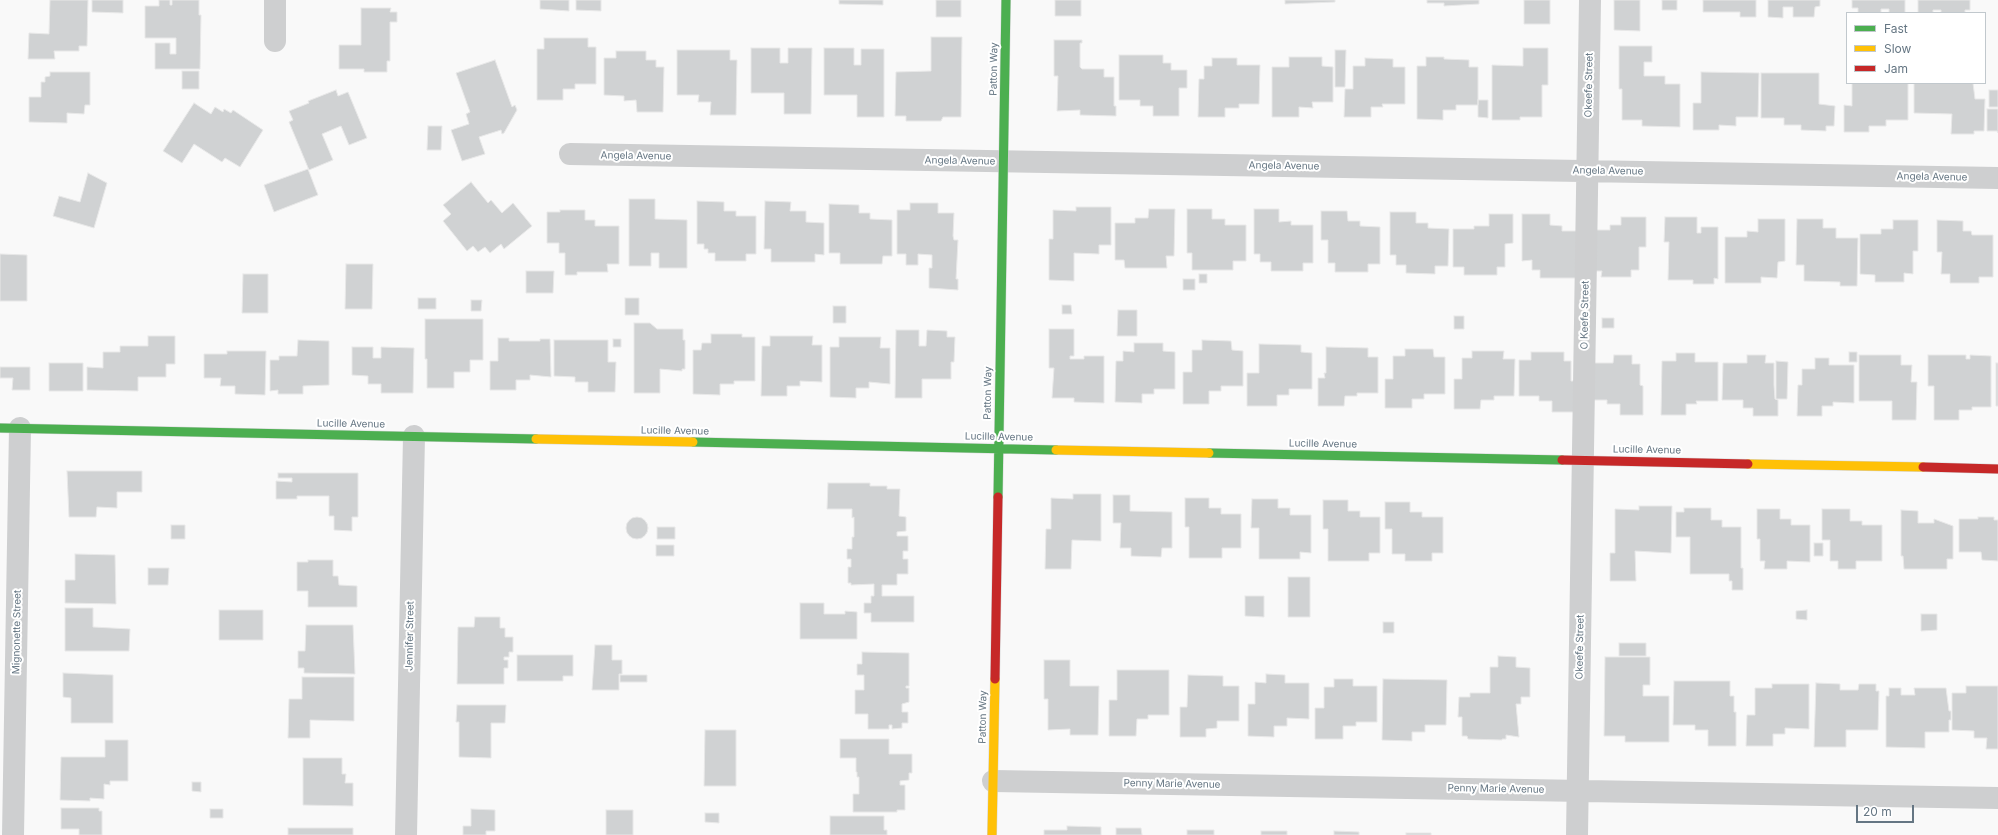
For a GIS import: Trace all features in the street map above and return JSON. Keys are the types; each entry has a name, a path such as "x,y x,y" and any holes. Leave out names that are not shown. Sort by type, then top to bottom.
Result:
{"street":[{"path":"275,0 275,41"},
{"name":"Patton Way","path":"992,835 1006,0"},
{"name":"Okeefe Street","path":"1588,171 1590,0"},
{"name":"Angela Avenue","path":"570,154 1998,178"},
{"name":"O Keefe Street","path":"1583,460 1588,171"},
{"name":"Lucille Avenue","path":"10,428 1998,469"},
{"name":"Mignonette Street","path":"10,428 13,835"},
{"name":"Jennifer Street","path":"406,835 414,436"},
{"name":"Okeefe Street","path":"1577,835 1583,460"},
{"name":"Penny Marie Avenue","path":"993,781 1998,798"}],"building":[{"path":"50,0 88,0 87,46 79,46 79,51 54,51 55,59 28,59 29,33 49,34"},
{"path":"92,0 123,0 123,13 92,12"},
{"path":"159,0 170,0 170,5 172,5 172,0 199,0 199,15 201,15 200,69 155,69 155,43 170,43 170,54 176,54 176,38 145,38 145,6 159,6"},
{"path":"540,0 569,0 569,11 540,9"},
{"path":"576,0 601,0 601,11 576,10"},
{"path":"839,0 883,0 883,5 839,4"},
{"path":"936,0 961,0 961,17 936,17"},
{"path":"1055,0 1081,0 1081,16 1055,16"},
{"path":"1285,0 1335,0 1335,2 1285,4"},
{"path":"1427,0 1479,0 1479,4 1444,6 1444,3 1427,3"},
{"path":"1524,0 1550,0 1550,24 1524,24"},
{"path":"1614,0 1640,0 1640,31 1614,30"},
{"path":"1662,0 1677,0 1677,10 1662,10"},
{"path":"1703,0 1756,0 1756,17 1740,17 1740,12 1703,12"},
{"path":"1768,0 1820,0 1820,6 1815,7 1814,17 1793,17 1793,7 1783,7 1783,18 1768,17"},
{"path":"1852,0 1905,0 1905,12 1889,12 1889,9 1881,9 1881,12 1858,12 1858,8 1852,8"},
{"path":"1918,0 1970,0 1970,10 1965,10 1965,12 1941,12 1941,10 1933,10 1933,12 1918,12"},
{"path":"361,8 391,8 390,12 397,12 397,22 390,22 390,61 387,61 387,72 364,72 364,69 339,69 339,45 361,45"},
{"path":"931,37 962,37 961,117 943,117 941,121 906,121 906,116 895,116 896,72 931,71"},
{"path":"544,38 588,38 588,47 596,47 596,84 575,84 575,89 563,89 563,100 537,100 537,49 544,49"},
{"path":"1054,40 1082,40 1082,43 1080,43 1080,67 1082,69 1104,69 1104,77 1114,77 1114,106 1116,106 1116,116 1080,115 1080,110 1057,111 1058,76 1054,76"},
{"path":"1619,46 1652,46 1652,62 1644,62 1644,76 1665,76 1665,84 1680,84 1680,127 1642,126 1642,120 1622,120 1622,89 1619,89"},
{"path":"751,48 780,48 780,63 788,63 788,48 812,48 811,114 784,114 784,93 751,93"},
{"path":"824,48 854,48 854,65 861,65 861,49 884,49 884,117 857,117 857,95 824,95"},
{"path":"1523,48 1548,48 1548,85 1542,85 1542,117 1520,117 1520,120 1492,120 1492,65 1523,66"},
{"path":"677,50 730,50 730,60 737,60 736,115 710,115 711,102 698,102 699,95 677,95"},
{"path":"1335,50 1346,50 1345,87 1335,87"},
{"path":"616,51 646,51 646,60 656,60 656,67 664,67 663,112 637,112 636,100 624,101 624,96 604,95 604,58 616,58"},
{"path":"1119,55 1163,55 1163,63 1171,63 1171,70 1187,70 1187,88 1179,88 1179,116 1153,116 1153,106 1140,106 1140,100 1119,100"},
{"path":"1289,57 1322,57 1322,66 1333,67 1333,102 1312,102 1313,108 1299,107 1299,117 1272,117 1272,67 1289,67"},
{"path":"1426,57 1444,57 1444,59 1469,60 1469,67 1478,67 1478,105 1456,105 1456,110 1443,110 1443,120 1417,119 1417,66 1426,66"},
{"path":"1212,58 1237,58 1237,65 1260,65 1259,104 1239,104 1239,108 1225,108 1225,117 1198,117 1199,79 1204,79 1204,66 1212,66"},
{"path":"1365,58 1393,59 1393,67 1405,67 1405,104 1382,104 1383,107 1371,107 1371,117 1344,117 1345,89 1353,89 1353,66 1365,66"},
{"path":"495,60 512,107 515,105 517,110 504,133 502,134 501,130 479,137 485,154 462,161 451,130 469,124 466,114 470,112 456,73"},
{"path":"182,71 199,71 199,89 182,89"},
{"path":"50,72 90,72 90,105 85,105 84,114 67,113 67,123 29,122 29,97 41,97 41,82 45,82 45,77 50,76"},
{"path":"1701,72 1759,73 1758,117 1736,117 1736,126 1719,125 1719,130 1693,130 1693,103 1701,103"},
{"path":"1761,73 1819,73 1819,104 1835,106 1834,126 1826,126 1826,131 1801,130 1801,125 1784,125 1784,118 1761,118"},
{"path":"1852,84 1908,84 1908,120 1886,120 1886,126 1869,126 1869,132 1844,132 1844,105 1852,106"},
{"path":"1914,84 1973,84 1975,99 1985,99 1984,131 1974,131 1974,134 1951,134 1952,114 1914,113"},
{"path":"336,90 338,96 348,92 367,138 349,145 341,126 322,134 333,160 309,170 289,122 293,120 289,111 309,103 308,101"},
{"path":"1989,90 1998,90 1998,107 1989,107"},
{"path":"1478,100 1488,100 1488,118 1478,117"},
{"path":"194,103 211,114 215,107 223,112 224,109 231,113 233,110 263,130 240,167 225,158 222,162 194,144 182,163 163,151"},
{"path":"1987,109 1998,109 1998,133 1997,131 1987,131"},
{"path":"428,126 442,126 441,150 427,150"},
{"path":"308,169 318,195 274,212 264,185"},
{"path":"88,173 107,183 94,228 53,216 59,196 80,202"},
{"path":"471,182 488,203 491,200 502,213 513,203 532,226 504,249 501,244 490,253 485,247 478,252 473,246 467,251 443,221 451,214 443,205"},
{"path":"629,199 655,199 655,219 687,220 687,268 659,268 659,253 651,253 651,266 629,266"},
{"path":"697,201 724,202 724,211 736,211 736,216 756,216 756,254 746,254 746,261 715,261 715,253 708,253 708,249 704,249 704,244 697,244"},
{"path":"765,201 791,202 790,211 806,211 806,222 824,223 824,255 815,254 815,262 771,262 771,249 764,249"},
{"path":"910,203 938,203 938,213 954,213 953,236 954,240 958,240 956,279 958,279 958,290 929,288 929,268 932,268 932,255 918,254 918,265 906,265 906,254 897,254 897,210 910,210"},
{"path":"829,204 859,205 859,213 870,213 870,219 892,220 892,256 883,256 882,264 840,264 840,253 829,253"},
{"path":"1076,207 1111,207 1111,245 1099,245 1099,254 1074,253 1074,281 1049,280 1049,239 1053,239 1053,210 1076,211"},
{"path":"1149,209 1175,209 1174,256 1166,256 1167,268 1125,268 1124,260 1115,260 1115,223 1135,223 1135,218 1148,218"},
{"path":"1187,209 1212,209 1212,219 1225,219 1225,225 1246,225 1246,261 1233,261 1233,270 1192,270 1192,253 1187,253"},
{"path":"1254,209 1279,209 1279,222 1291,221 1291,225 1313,225 1313,263 1303,263 1303,271 1271,271 1271,262 1260,262 1260,254 1254,254"},
{"path":"560,210 585,210 585,220 595,220 595,226 619,226 619,264 607,264 608,272 577,272 577,275 565,275 565,253 559,253 559,243 547,243 547,212 560,212"},
{"path":"1321,211 1347,211 1348,221 1360,221 1360,226 1380,227 1380,264 1368,264 1368,272 1335,272 1335,263 1328,263 1328,240 1321,240"},
{"path":"1390,212 1416,212 1416,223 1428,223 1428,228 1449,229 1448,266 1435,266 1435,274 1406,273 1406,265 1396,265 1396,255 1390,255"},
{"path":"1489,214 1513,214 1513,243 1505,244 1505,267 1497,267 1497,275 1464,275 1464,267 1453,267 1453,229 1474,229 1474,226 1489,226"},
{"path":"1522,214 1550,214 1550,225 1562,226 1562,231 1584,231 1584,278 1540,278 1540,270 1532,270 1532,260 1522,261"},
{"path":"1621,217 1646,217 1646,247 1639,247 1639,270 1631,270 1631,277 1601,277 1602,271 1587,271 1588,230 1610,230 1610,225 1621,225"},
{"path":"1665,217 1697,217 1697,233 1701,233 1701,227 1718,227 1718,279 1714,278 1714,284 1693,284 1693,280 1668,280 1669,242 1664,242"},
{"path":"1758,219 1785,219 1785,261 1778,262 1777,278 1761,277 1761,283 1725,283 1725,237 1747,237 1747,231 1758,232"},
{"path":"1797,219 1823,219 1823,228 1836,228 1836,238 1858,238 1857,286 1840,286 1840,282 1804,281 1804,265 1796,265"},
{"path":"1893,220 1918,220 1918,251 1913,251 1913,274 1904,273 1904,282 1875,282 1875,275 1860,274 1860,234 1881,234 1881,229 1893,229"},
{"path":"1937,220 1963,221 1963,231 1971,231 1972,235 1993,235 1993,277 1979,277 1979,283 1950,283 1950,274 1941,274 1942,252 1937,252"},
{"path":"0,254 27,255 27,301 0,301"},
{"path":"346,264 373,264 372,309 345,309"},
{"path":"526,271 554,271 553,293 526,293"},
{"path":"243,274 268,274 268,313 242,313"},
{"path":"1199,274 1207,274 1207,283 1199,283"},
{"path":"1183,279 1195,279 1195,290 1183,290"},
{"path":"418,298 436,298 436,309 418,309"},
{"path":"625,298 639,298 639,315 625,315"},
{"path":"471,300 482,300 481,311 471,311"},
{"path":"1062,305 1071,305 1072,314 1062,314"},
{"path":"833,306 846,306 846,323 833,323"},
{"path":"1118,310 1137,310 1137,336 1117,336"},
{"path":"1454,316 1464,316 1464,329 1454,329"},
{"path":"1602,318 1614,318 1614,328 1602,328"},
{"path":"425,319 483,319 483,360 470,360 470,372 454,372 454,388 427,388"},
{"path":"634,323 650,323 657,329 683,329 683,340 685,340 685,369 682,369 682,371 660,369 660,393 634,393"},
{"path":"1049,329 1074,329 1074,356 1070,356 1070,359 1084,359 1084,356 1104,356 1104,403 1074,402 1074,398 1052,398 1054,368 1049,368"},
{"path":"896,330 919,330 919,346 926,346 927,330 947,331 947,337 955,337 954,362 951,362 951,379 922,379 922,398 895,398"},
{"path":"711,334 742,334 742,337 755,337 755,381 734,381 734,384 720,384 720,395 693,394 693,350 701,350 702,343 711,343"},
{"path":"148,336 175,336 175,364 166,364 166,377 138,377 138,391 87,390 87,367 103,368 103,352 120,352 120,346 148,346"},
{"path":"770,336 813,336 812,345 822,345 822,382 800,381 800,386 787,386 787,396 761,396 762,346 770,346"},
{"path":"839,337 881,337 880,348 890,348 890,384 869,382 869,388 856,388 856,398 830,397 830,347 839,347"},
{"path":"498,338 509,338 509,341 540,341 540,339 550,339 551,377 530,375 530,380 516,380 516,390 490,390 490,361 498,361"},
{"path":"613,339 621,339 621,347 613,347"},
{"path":"298,340 329,341 329,385 303,386 303,394 278,394 278,390 270,391 270,360 279,360 279,356 297,356"},
{"path":"554,340 608,340 608,362 616,362 615,392 588,392 588,382 575,382 575,377 554,376"},
{"path":"1202,340 1231,341 1232,350 1243,351 1243,386 1221,386 1221,391 1209,391 1209,404 1183,404 1183,372 1192,372 1192,350 1202,350"},
{"path":"1134,343 1163,343 1163,351 1175,352 1175,389 1154,389 1154,394 1142,394 1142,403 1115,402 1116,361 1123,361 1123,351 1134,352"},
{"path":"1259,344 1301,345 1301,352 1312,353 1312,389 1289,389 1289,395 1277,395 1277,406 1247,406 1247,373 1259,373"},
{"path":"352,347 373,347 373,358 381,358 381,347 414,348 413,393 381,393 381,384 368,384 368,376 352,375"},
{"path":"1326,347 1368,348 1368,357 1378,357 1378,393 1357,393 1357,396 1345,396 1344,406 1318,406 1318,378 1325,378"},
{"path":"1405,349 1433,349 1434,357 1445,357 1445,394 1424,394 1424,399 1412,399 1412,408 1385,408 1385,379 1393,379 1393,356 1405,356"},
{"path":"227,351 266,351 265,395 235,394 235,386 220,386 221,378 204,378 204,354 227,354"},
{"path":"1472,351 1504,351 1503,359 1515,359 1514,396 1494,396 1494,400 1481,400 1480,409 1454,409 1454,379 1462,379 1462,358 1472,358"},
{"path":"1531,352 1564,352 1564,361 1571,361 1571,381 1578,381 1578,412 1552,412 1552,401 1539,401 1539,396 1519,396 1519,360 1531,360"},
{"path":"1849,352 1857,352 1857,362 1849,362"},
{"path":"1676,353 1695,353 1695,362 1718,362 1718,401 1696,401 1697,404 1686,404 1686,415 1661,415 1662,361 1676,361"},
{"path":"1614,355 1632,355 1632,364 1640,364 1640,385 1643,386 1643,415 1620,415 1620,404 1607,404 1607,400 1586,400 1586,363 1613,363"},
{"path":"1747,355 1766,355 1765,363 1774,363 1775,399 1778,400 1778,416 1753,416 1753,408 1743,408 1743,400 1722,400 1723,363 1747,363"},
{"path":"1859,355 1901,355 1901,365 1912,365 1911,382 1917,382 1916,420 1892,420 1892,401 1859,401"},
{"path":"1928,355 1966,355 1966,359 1970,359 1970,355 1991,356 1991,407 1972,407 1972,410 1959,410 1959,420 1934,420 1934,386 1928,386"},
{"path":"1815,358 1829,358 1829,365 1854,365 1854,403 1833,402 1833,406 1822,406 1822,416 1797,416 1798,385 1802,385 1802,369 1815,369"},
{"path":"1776,361 1788,362 1787,399 1776,399"},
{"path":"49,363 83,363 83,391 49,391"},
{"path":"1996,363 1998,363 1998,406 1996,406"},
{"path":"0,367 30,367 30,390 12,390 13,378 0,378"},
{"path":"67,471 142,471 142,492 117,492 117,508 97,507 96,517 69,517"},
{"path":"278,473 358,473 358,517 352,517 352,531 334,530 334,516 329,516 329,496 297,496 297,499 276,499 276,481 292,482 292,478 278,478"},
{"path":"828,483 870,483 870,486 887,486 887,489 900,489 899,516 906,517 906,531 897,532 897,536 908,536 908,551 903,551 903,559 908,559 908,574 897,574 897,585 882,585 882,596 914,596 914,622 871,622 871,613 864,613 864,603 871,603 871,596 874,596 874,584 851,585 851,583 848,583 848,567 851,567 851,559 847,559 847,549 852,549 852,537 854,537 854,517 852,518 852,509 827,509"},
{"path":"1073,494 1101,494 1101,541 1072,540 1071,569 1045,569 1046,529 1051,529 1051,498 1073,499"},
{"path":"1113,495 1130,495 1130,511 1172,512 1172,548 1162,548 1161,557 1131,556 1131,548 1120,548 1121,523 1113,523"},
{"path":"1185,498 1209,498 1209,508 1221,508 1221,514 1241,514 1241,548 1222,548 1222,558 1189,558 1189,527 1185,527"},
{"path":"1252,499 1278,499 1278,508 1290,508 1290,515 1311,515 1311,553 1300,552 1300,559 1259,559 1259,528 1251,528"},
{"path":"1323,500 1348,500 1348,511 1360,511 1360,517 1380,517 1380,553 1369,553 1369,561 1328,561 1328,529 1323,529"},
{"path":"1385,502 1410,502 1410,512 1422,512 1422,517 1443,517 1443,553 1432,553 1432,561 1405,561 1405,554 1392,554 1392,529 1385,529"},
{"path":"1639,506 1672,506 1671,553 1635,551 1636,581 1610,581 1610,553 1615,553 1615,509 1639,510"},
{"path":"1684,508 1711,508 1711,520 1722,520 1722,527 1741,527 1741,568 1743,568 1743,590 1732,590 1732,581 1729,581 1729,574 1690,574 1690,537 1676,537 1676,512 1684,512"},
{"path":"1757,509 1780,509 1780,519 1791,519 1791,525 1810,525 1810,562 1787,561 1787,569 1764,569 1765,561 1760,561 1760,539 1757,539"},
{"path":"1822,509 1850,509 1850,521 1862,521 1862,525 1882,525 1882,561 1856,561 1856,569 1838,569 1838,561 1830,561 1830,540 1822,540"},
{"path":"1901,510 1918,511 1918,523 1934,523 1934,519 1953,526 1953,559 1947,559 1947,569 1904,569 1903,556 1901,556"},
{"path":"637,517 645,520 648,528 645,536 637,539 629,536 626,528 629,520"},
{"path":"1978,517 1994,517 1994,520 1998,520 1998,561 1982,560 1981,552 1959,552 1959,519 1978,519"},
{"path":"171,525 185,525 185,539 171,539"},
{"path":"657,527 675,527 675,539 657,539"},
{"path":"1814,543 1823,543 1823,556 1814,556"},
{"path":"656,545 674,545 674,556 656,556"},
{"path":"75,554 115,555 116,604 65,603 65,580 75,580"},
{"path":"308,560 333,560 333,576 338,576 339,585 357,586 357,607 308,607 308,591 297,591 297,562 308,562"},
{"path":"148,568 169,568 168,585 148,585"},
{"path":"1288,577 1310,577 1310,617 1288,617"},
{"path":"1245,596 1264,596 1264,617 1245,616"},
{"path":"800,603 824,603 824,614 845,614 845,611 857,612 857,639 800,639"},
{"path":"65,608 93,608 93,627 130,629 129,651 65,651"},
{"path":"219,610 263,610 263,640 219,640"},
{"path":"1807,610 1807,620 1796,619 1796,611"},
{"path":"1921,614 1937,614 1937,630 1921,631"},
{"path":"475,617 500,617 500,628 505,628 505,637 513,637 513,652 509,652 509,657 504,657 504,660 508,660 508,668 504,668 504,684 457,684 458,627 474,627"},
{"path":"1383,622 1394,622 1394,633 1383,633"},
{"path":"306,625 353,625 355,674 304,673 304,668 298,668 298,651 305,651"},
{"path":"1619,643 1646,643 1646,656 1619,656"},
{"path":"595,645 612,645 612,660 622,660 622,674 619,674 619,690 592,690"},
{"path":"862,652 909,653 909,686 906,686 906,688 909,688 909,702 902,704 902,712 908,712 908,723 902,723 902,728 892,729 892,725 889,725 889,729 868,729 868,714 855,714 855,690 864,690 864,675 857,675 857,664 862,664"},
{"path":"517,655 573,655 573,676 563,676 563,681 517,681"},
{"path":"1498,656 1516,657 1516,667 1530,668 1530,697 1521,697 1521,704 1516,704 1519,737 1506,735 1506,739 1502,740 1468,739 1467,736 1462,736 1462,717 1458,717 1459,697 1470,697 1470,693 1490,693 1490,667 1498,667"},
{"path":"1605,657 1650,657 1650,685 1643,685 1643,696 1669,696 1669,742 1625,742 1625,736 1604,736"},
{"path":"1044,660 1070,660 1070,686 1099,686 1098,735 1070,735 1070,729 1048,730 1048,699 1044,699"},
{"path":"1117,670 1169,670 1169,715 1148,715 1148,719 1137,719 1136,736 1109,736 1109,700 1117,700"},
{"path":"63,673 113,675 113,723 71,723 71,698 63,697"},
{"path":"1266,674 1285,675 1285,683 1309,683 1309,719 1287,718 1287,726 1274,726 1274,737 1248,736 1248,704 1255,704 1255,682 1266,683"},
{"path":"620,675 647,675 647,682 620,682"},
{"path":"1188,675 1223,676 1223,686 1239,686 1239,721 1217,721 1217,728 1206,729 1206,737 1180,737 1180,707 1187,707"},
{"path":"302,677 354,677 354,721 310,720 310,738 288,738 289,699 302,699"},
{"path":"1334,679 1353,679 1353,686 1377,686 1377,722 1356,722 1356,726 1343,726 1343,739 1315,739 1315,708 1324,708 1324,687 1334,687"},
{"path":"1383,679 1447,680 1446,725 1425,725 1425,732 1412,732 1412,741 1382,740"},
{"path":"1674,681 1730,681 1730,696 1734,696 1734,712 1736,712 1736,746 1708,746 1708,730 1695,730 1695,725 1673,725"},
{"path":"1816,683 1840,684 1840,690 1858,690 1859,684 1876,684 1876,691 1879,691 1878,730 1846,730 1846,747 1814,747"},
{"path":"1772,684 1809,684 1809,729 1785,728 1785,734 1773,734 1773,746 1746,746 1747,715 1755,715 1755,688 1772,688"},
{"path":"1966,686 1998,686 1998,749 1986,749 1987,738 1974,738 1974,731 1952,730 1952,693 1966,693"},
{"path":"1889,688 1901,688 1901,695 1915,695 1914,688 1946,688 1949,711 1951,711 1949,732 1925,732 1925,748 1886,747 1886,696 1889,696"},
{"path":"457,705 506,705 505,723 491,723 491,758 459,757 459,722 456,722"},
{"path":"705,730 736,730 736,786 704,786"},
{"path":"840,739 889,739 889,754 912,754 912,773 909,773 909,780 900,781 900,785 905,785 905,810 897,810 897,812 853,812 853,794 859,794 859,777 857,777 856,772 856,758 840,758"},
{"path":"105,740 128,740 128,781 110,781 110,785 104,784 104,799 90,798 90,801 60,800 61,757 105,757"},
{"path":"303,758 342,758 342,774 346,774 345,783 353,783 353,806 303,805"},
{"path":"192,782 201,782 201,792 192,791"},
{"path":"61,808 99,808 99,811 102,811 102,835 79,835 79,829 61,829"},
{"path":"210,809 223,809 223,818 210,818"},
{"path":"471,809 495,810 495,831 486,831 486,835 463,835 463,826 471,826"},
{"path":"606,810 633,810 633,835 606,835"},
{"path":"705,813 719,813 719,823 705,822"},
{"path":"830,816 884,816 884,830 887,830 887,835 830,835"},
{"path":"1067,826 1101,827 1101,835 1044,835 1044,830 1067,830"},
{"path":"288,828 353,828 353,835 288,835"},
{"path":"1116,828 1141,828 1142,835 1116,835"},
{"path":"1187,830 1214,830 1214,835 1187,835"},
{"path":"1261,831 1287,831 1287,835 1261,835"},
{"path":"1334,831 1359,832 1359,835 1334,835"},
{"path":"1406,833 1431,833 1431,835 1406,835"}],"traffic: fast":[{"path":"998,497 1006,0"},
{"path":"0,428 536,439"},
{"path":"693,442 1056,450"},
{"path":"1209,453 1562,460"}],"traffic: slow":[{"path":"536,439 693,442"},
{"path":"1056,450 1209,453"},
{"path":"1748,464 1923,467"},
{"path":"992,835 995,679"}],"traffic: jam":[{"path":"1562,460 1748,464"},
{"path":"1923,467 1998,469"},
{"path":"995,679 998,497"}]}
